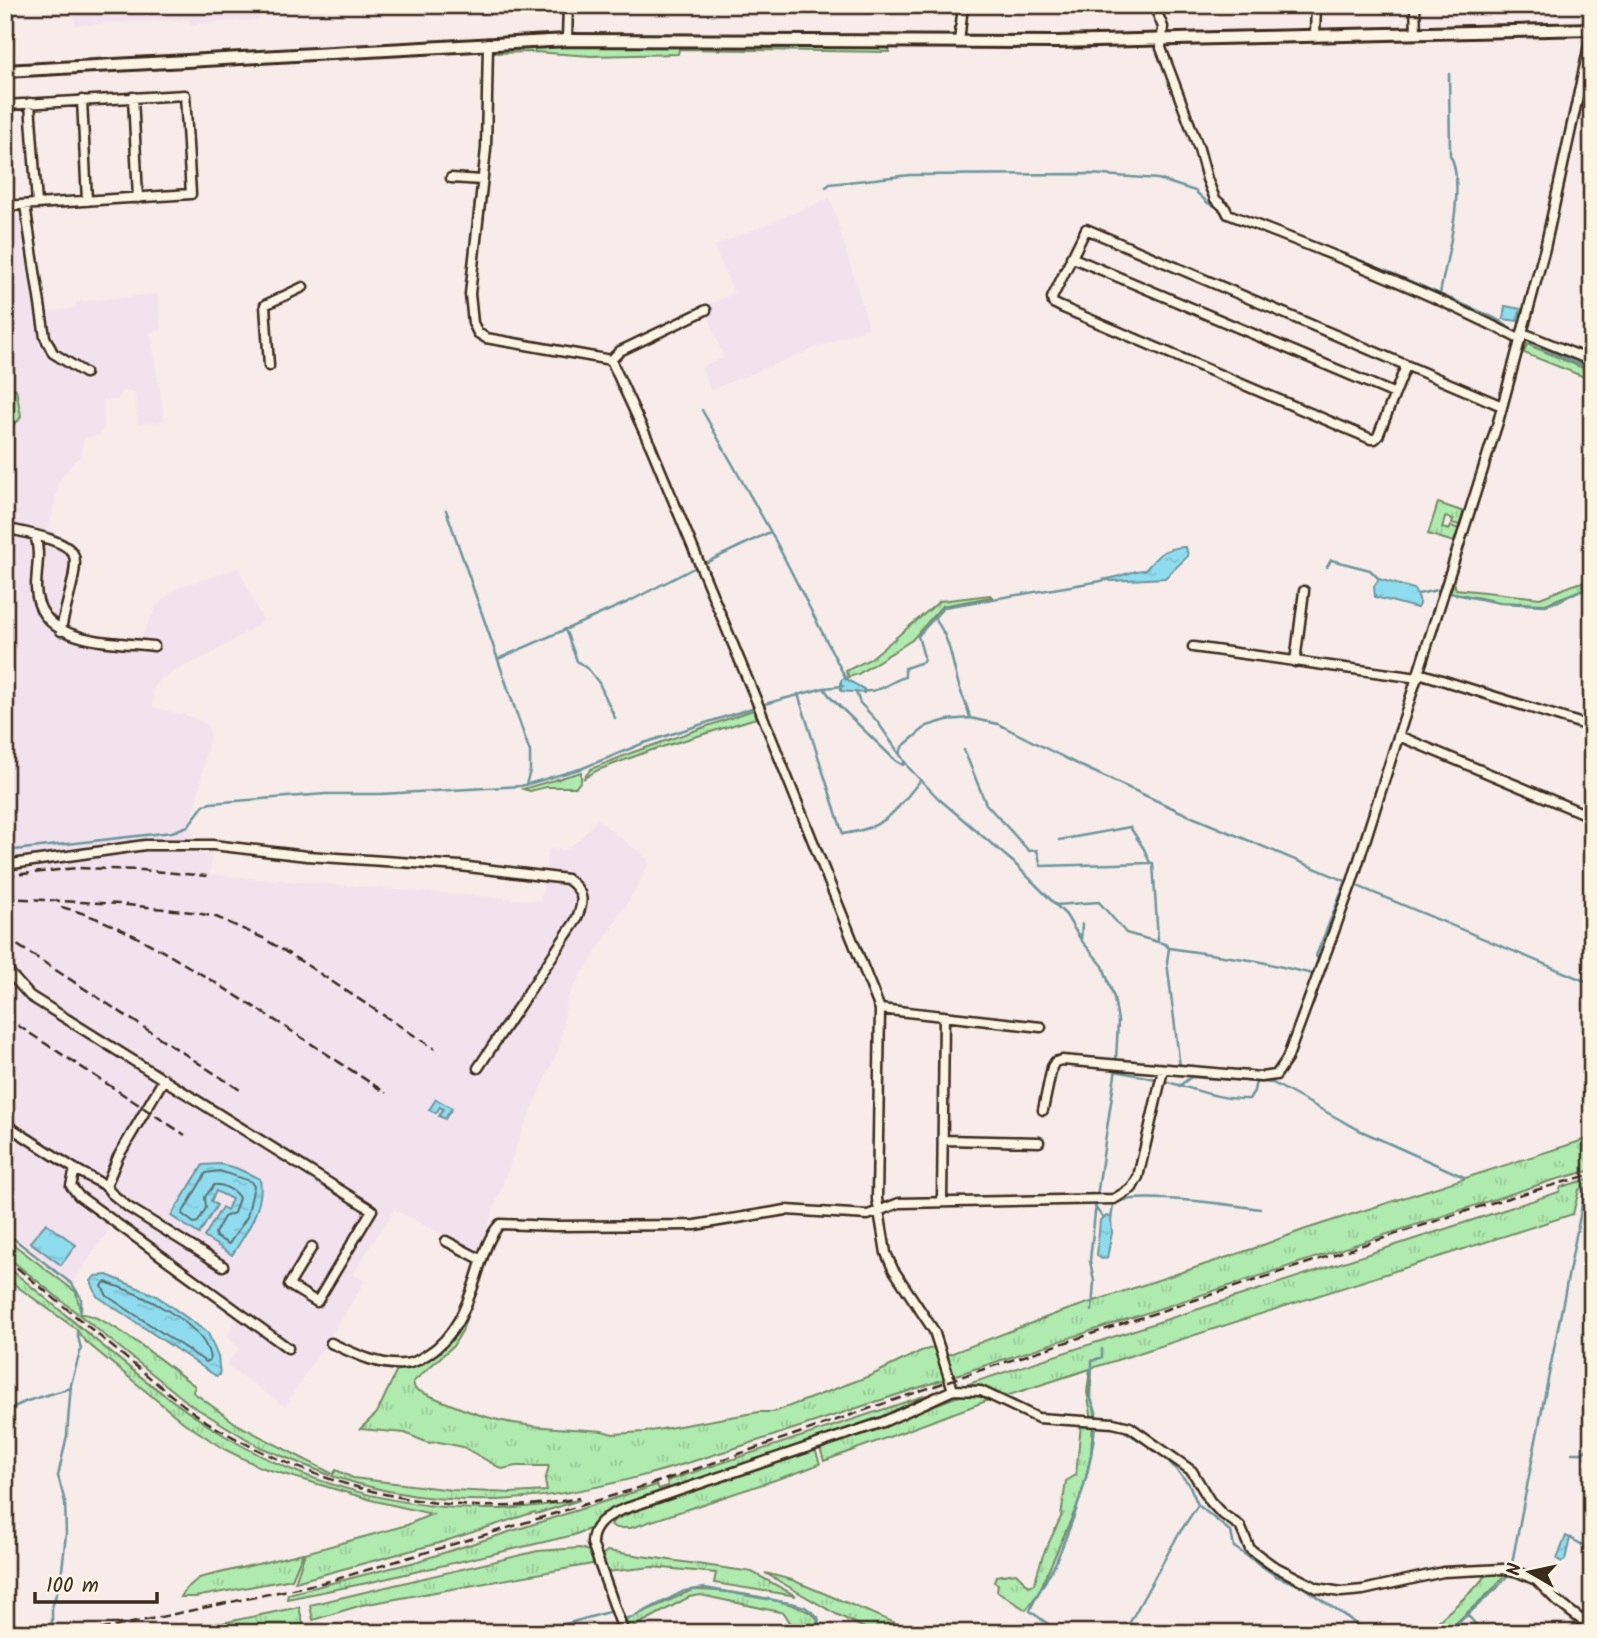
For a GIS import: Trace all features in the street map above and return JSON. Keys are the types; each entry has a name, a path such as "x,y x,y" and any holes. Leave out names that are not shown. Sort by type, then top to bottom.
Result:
{"main road":[{"path":"5,71 567,40 959,42 1592,31"}],"street":[{"path":"567,40 568,5"},
{"path":"959,42 963,5"},
{"path":"1154,5 1163,26 1161,48 1199,149 1207,179 1215,199 1228,214 1321,249 1522,336 1592,361"},
{"path":"1315,35 1316,5"},
{"path":"1415,5 1416,33"},
{"path":"1044,1110 1055,1062 1068,1060 1261,1077 1276,1074 1287,1059 1343,908 1502,406 1522,336 1564,162 1592,31"},
{"path":"488,43 486,149 470,294 473,323 478,333 495,340 611,359"},
{"path":"5,105 185,95 191,194 5,206"},
{"path":"133,97 138,198"},
{"path":"82,100 87,201"},
{"path":"30,103 37,204"},
{"path":"451,178 482,180"},
{"path":"25,205 45,337 53,353 85,373"},
{"path":"1406,366 1375,439 1053,303 1052,298 1086,229 1502,406"},
{"path":"1071,257 1395,394"},
{"path":"270,366 265,304 303,287"},
{"path":"611,359 620,351 706,310"},
{"path":"611,359 651,447 880,1009 877,1199 886,1253 893,1269 928,1318 953,1390"},
{"path":"5,528 59,544 71,550 74,555 75,566 62,615 61,631"},
{"path":"35,535 39,547 36,588 40,608 61,631 82,637 154,646"},
{"path":"1295,662 1304,591"},
{"path":"1193,647 1418,676 1592,727"},
{"path":"1399,736 1592,817"},
{"path":"5,865 106,849 173,844 460,866 566,879 576,886 581,894 582,907 575,922 478,1068"},
{"path":"5,968 30,996 372,1210 317,1301 289,1285 312,1247"},
{"path":"880,1009 1041,1027"},
{"path":"942,1202 944,1016"},
{"path":"331,1343 370,1359 401,1365 413,1363 436,1349 454,1331 495,1229 500,1224 695,1224 786,1210 868,1215 899,1203 1114,1199 1132,1188 1138,1177 1163,1070"},
{"path":"106,1186 118,1157 164,1079"},
{"path":"5,1124 106,1186 111,1194 128,1206 223,1266"},
{"path":"943,1140 1039,1142"},
{"path":"75,1169 71,1186 79,1196 288,1348"},
{"path":"446,1241 482,1260"},
{"path":"624,1633 592,1543 592,1537 604,1520 624,1509 883,1422 953,1390 981,1391 1038,1418 1113,1423 1130,1427 1192,1471 1210,1501 1221,1513 1240,1525 1250,1549 1272,1565 1317,1588 1341,1592 1363,1590 1443,1572 1503,1569 1536,1580 1557,1601 1592,1628"}],"shaded area":[{"path":"74,5 432,5 258,15 258,20 190,24 189,19 75,25"},
{"path":"830,198 869,327 710,390 701,366 724,358 705,307 734,293 714,246"},
{"path":"5,215 22,217 33,273 36,313 76,308 76,302 157,294 161,330 150,333 165,421 138,424 135,392 122,391 117,400 103,400 104,428 99,435 84,438 80,458 76,459 59,481 49,529 78,551 80,566 67,606 65,630 73,634 119,639 143,635 157,605 177,588 238,568 263,621 213,653 161,678 154,686 153,707 191,717 207,725 210,734 190,834 194,835 194,847 212,849 210,875 541,901 548,849 565,850 580,839 597,819 646,858 648,864 637,887 567,998 560,1046 520,1136 477,1255 394,1209 353,1274 364,1281 358,1293 285,1406 226,1365 239,1348 227,1337 236,1315 111,1227 73,1282 5,1229"}],"green space":[{"path":"679,44 888,47 890,52 679,49 678,54 591,56 535,52 492,53 493,49"},
{"path":"1527,344 1592,372 1592,380 1524,353"},
{"path":"5,386 16,389 21,416 17,422 8,425 5,425"},
{"path":"1438,503 1467,513 1463,526 1452,523 1453,519 1445,517 1442,528 1449,530 1451,526 1462,530 1457,543 1428,534"},
{"path":"1454,582 1456,589 1540,598 1578,583 1591,582 1592,590 1583,589 1545,604 1500,602 1450,592"},
{"path":"990,595 992,597 942,606 912,640 858,674 848,677 846,671 870,659 940,601"},
{"path":"753,710 756,718 649,751 598,770 583,779 591,769"},
{"path":"581,772 581,781 576,787 546,787 530,791 523,789"},
{"path":"1592,1114 1592,1143 1588,1161 1592,1162 1592,1170 1550,1181 953,1376 947,1355 1058,1313 1303,1230 1587,1139"},
{"path":"1592,1178 1592,1190 1582,1187 1579,1190 1573,1214 1092,1368 1089,1393 1095,1420 1092,1419 1087,1392 1090,1369 1006,1396 962,1386 1559,1192 1561,1187"},
{"path":"5,1238 76,1292 81,1314 106,1322 139,1344 195,1386 193,1392 238,1425 331,1473 329,1475 260,1447 191,1405 5,1255"},
{"path":"492,1241 462,1331 453,1346 413,1382 415,1389 501,1421 613,1434 645,1432 759,1412 774,1412 872,1375 921,1351 937,1347 948,1378 650,1474 547,1496 495,1500 443,1499 388,1491 332,1476 336,1470 353,1478 452,1490 511,1493 547,1491 545,1481 549,1466 516,1466 502,1469 463,1447 439,1442 428,1443 405,1433 360,1429 377,1413 397,1370 407,1369 432,1355 443,1347 456,1331"},
{"path":"5,1265 113,1355 197,1418 258,1454 291,1469 359,1492 430,1505 501,1509 580,1500 439,1543 295,1582 305,1553 407,1525 432,1514 375,1501 260,1467 224,1449 183,1422 85,1341 76,1329 5,1277"},
{"path":"948,1388 911,1408 597,1523 574,1535 287,1599 288,1594 415,1562 657,1485 659,1489 668,1486 667,1481"},
{"path":"970,1394 992,1399 824,1461 820,1448"},
{"path":"1081,1424 1093,1425 1091,1453 1084,1486 1039,1592 1026,1610 997,1591 998,1584 994,1582 996,1576 1016,1573 1029,1586 1034,1584 1043,1555 1061,1517 1066,1481 1076,1475"},
{"path":"815,1449 820,1464 799,1472 631,1528 616,1528 611,1525 613,1521 639,1509"},
{"path":"580,1548 592,1552 598,1563 362,1605 313,1620 310,1605 538,1551"},
{"path":"607,1551 752,1572 796,1596 714,1583 716,1573 652,1567 607,1572 602,1558"},
{"path":"303,1553 292,1579 195,1597 181,1597 199,1578"},
{"path":"1487,1572 1506,1573 1494,1588 1445,1633 1425,1633 1470,1593"},
{"path":"765,1573 792,1580 919,1633 874,1633"},
{"path":"692,1590 739,1593 793,1605 817,1618 819,1633 797,1633 784,1613 701,1595 689,1597 630,1629 632,1633 626,1633 622,1622"},
{"path":"299,1607 304,1628 279,1633 174,1633"}],"water":[{"path":"1505,306 1521,309 1517,321 1503,319"},
{"path":"1186,547 1188,556 1165,578 1106,579 1145,570 1161,554 1170,549"},
{"path":"1379,579 1414,589 1419,601 1417,608 1375,597 1374,586"},
{"path":"847,677 849,681 864,689 864,693 841,691 841,680"},
{"path":"436,1099 452,1108 445,1119 439,1116 443,1109 440,1107 436,1113 429,1110"},
{"path":"220,1164 260,1179 257,1209 232,1255 204,1237 222,1207 227,1210 232,1199 216,1191 211,1201 217,1205 199,1234 171,1216 203,1165"},
{"path":"1106,1216 1111,1218 1112,1233 1107,1258 1102,1259 1097,1256 1100,1220"},
{"path":"46,1223 76,1245 61,1265 30,1242"},
{"path":"107,1275 155,1295 208,1333 218,1357 220,1375 216,1376 97,1296 91,1281 95,1276"},
{"path":"1566,1536 1570,1538 1565,1560 1562,1562 1557,1559"}],"waterway":[{"path":"1440,294 1456,203 1455,168 1450,155 1449,74"},
{"path":"826,187 830,184 910,175 1089,174 1158,179 1195,191 1208,203 1220,208"},
{"path":"1311,242 1488,315 1512,331"},
{"path":"1529,342 1592,370"},
{"path":"702,410 773,536 846,679"},
{"path":"446,510 530,752 530,771 526,784"},
{"path":"701,565 770,532"},
{"path":"1327,567 1331,560 1370,570 1379,579"},
{"path":"498,659 628,602 696,567"},
{"path":"863,691 880,689 905,677 905,668 923,662 918,636 944,607 1107,580"},
{"path":"1418,594 1437,590"},
{"path":"1450,593 1500,603 1545,605 1579,591 1592,591"},
{"path":"935,619 948,645 970,718 998,724 1190,816 1592,984"},
{"path":"565,629 577,661 589,670 599,683 615,718"},
{"path":"761,705 824,688 843,686"},
{"path":"824,688 896,761 903,765 904,762"},
{"path":"856,692 860,703 877,721 909,768 939,799 1013,862 1066,915 1081,940 1103,966 1114,998 1118,1021 1116,1061"},
{"path":"798,694 843,834 880,823 896,810 920,781"},
{"path":"5,851 172,832 188,826 204,805 211,803 325,794 381,794 521,786 583,768 644,743 755,707"},
{"path":"900,754 902,747 927,726 947,720 970,718"},
{"path":"964,750 986,804 1029,851 1037,850 1041,866 1150,863"},
{"path":"1059,840 1130,827 1150,863 1153,863 1158,940"},
{"path":"1314,974 1319,960 1316,956 1346,881"},
{"path":"1056,905 1099,902 1126,933 1165,944 1169,948 1167,962 1180,1067"},
{"path":"1319,960 1334,914"},
{"path":"1081,940 1082,924"},
{"path":"1169,948 1257,961 1317,975"},
{"path":"1097,1196 1116,1068"},
{"path":"1115,1071 1238,1099 1249,1099 1256,1081"},
{"path":"1179,1086 1191,1077 1273,1083 1359,1130 1464,1177"},
{"path":"1591,1161 1592,1156"},
{"path":"1511,1568 1585,1190"},
{"path":"1111,1220 1113,1204 1124,1200 1184,1200 1260,1209"},
{"path":"1092,1311 1094,1281 1090,1261 1096,1203"},
{"path":"1095,1207 1103,1218"},
{"path":"5,1232 72,1284 81,1298 81,1311"},
{"path":"52,1627 52,1607 61,1579 66,1534 65,1502 58,1476 67,1435 71,1384 81,1349 77,1332"},
{"path":"1096,1419 1091,1399 1092,1361 1102,1357 1102,1349"},
{"path":"5,1411 27,1401 71,1388"},
{"path":"1048,1624 1030,1611 1055,1564 1075,1513 1086,1478 1095,1424"},
{"path":"1119,1428 1155,1450"},
{"path":"1572,1453 1582,1453 1592,1446"},
{"path":"1164,1456 1189,1484 1198,1505 1231,1532 1234,1547 1276,1576 1301,1586 1351,1620 1365,1633"},
{"path":"1124,1633 1178,1535 1198,1505"},
{"path":"1570,1538 1592,1550"},
{"path":"1447,1633 1507,1576"},
{"path":"622,1619 633,1617 684,1591 705,1588 805,1607 818,1617 820,1633"},
{"path":"533,1633 612,1611"},
{"path":"1467,1614 1476,1625 1478,1633"}],"railway":[{"path":"5,876 76,868 207,876"},
{"path":"5,898 119,904 216,917 263,938 435,1049"},
{"path":"61,907 112,925 160,950 241,998 386,1093"},
{"path":"5,937 240,1090"},
{"path":"5,1017 185,1135"},
{"path":"85,1633 330,1581 491,1533 664,1480 969,1374 1491,1203 1592,1174"},
{"path":"5,1258 201,1418 266,1454 352,1486 442,1504 534,1505 579,1498"}]}
